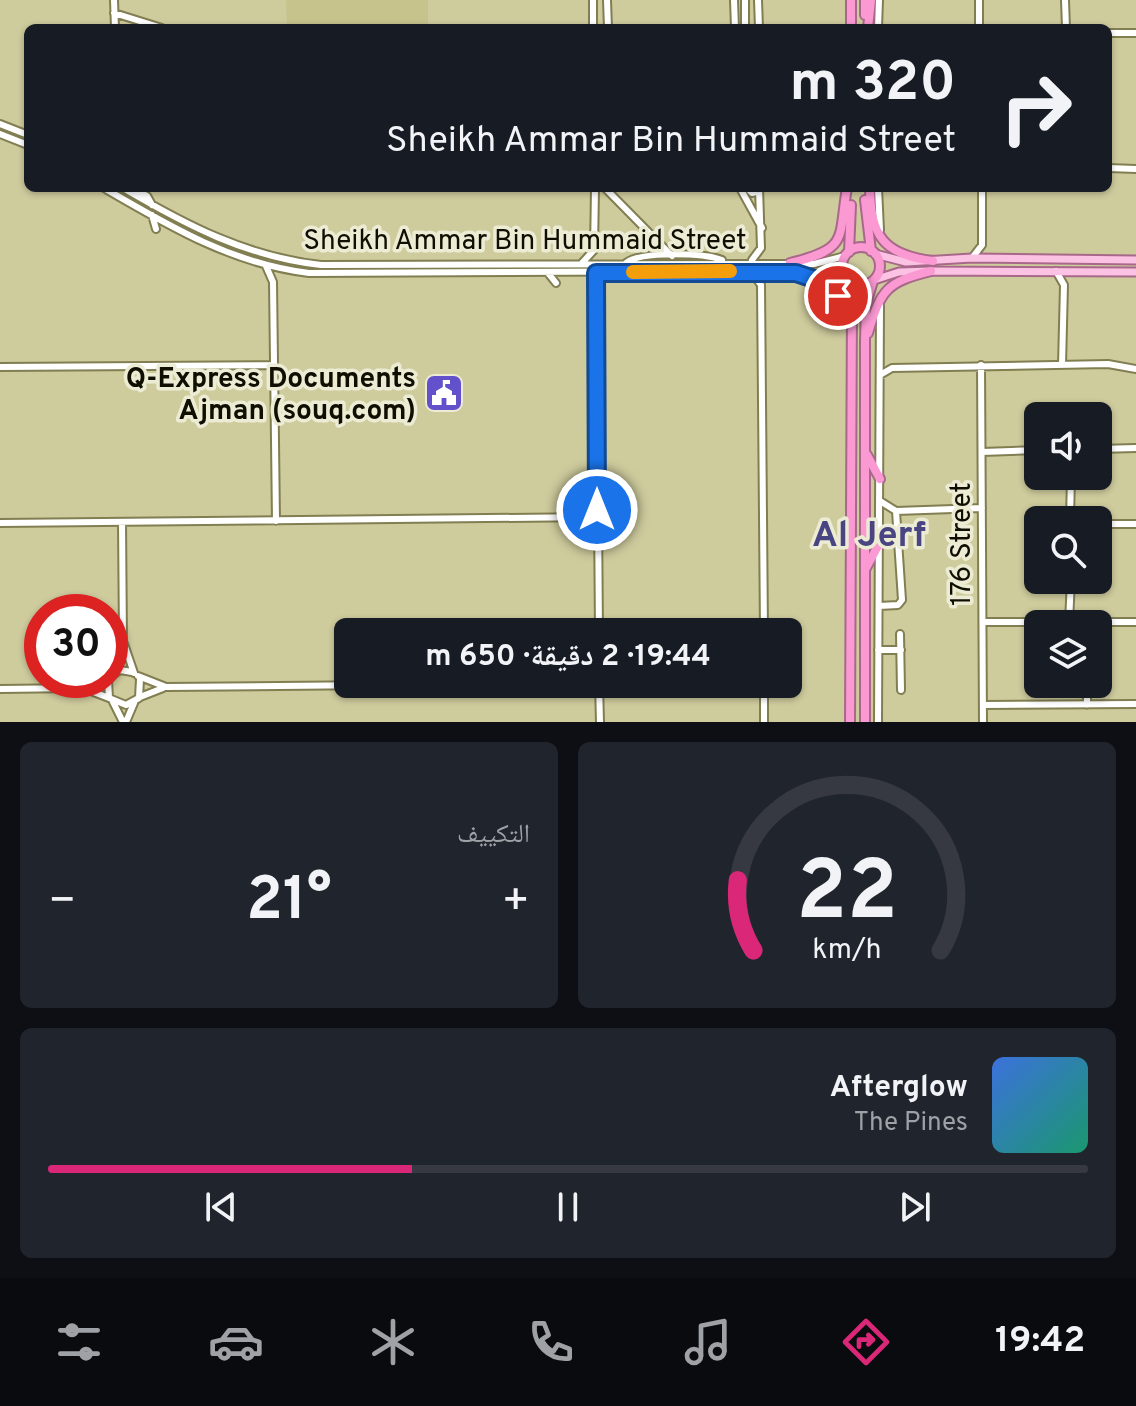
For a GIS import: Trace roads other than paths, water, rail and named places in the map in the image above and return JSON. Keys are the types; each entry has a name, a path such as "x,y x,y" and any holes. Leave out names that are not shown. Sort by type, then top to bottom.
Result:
{"highway":[{"path":"851,0 851,24"},
{"path":"866,24 868,0"},
{"path":"849,192 846,278 852,331 850,722"},
{"path":"790,263 824,253 840,238 849,192"},
{"path":"868,192 871,215 880,237 904,255 932,266"},
{"path":"865,720 866,304 880,267 865,226 868,192"},
{"path":"847,254 860,247 873,252"},
{"path":"865,341 881,296 897,281 932,266"},
{"path":"796,273 820,281 833,290 845,309 852,331"},
{"path":"846,278 861,285 874,280"},
{"path":"865,451 880,479"},
{"path":"866,569 879,544"}],"main road":[{"path":"873,252 900,261 932,266 1136,272"},
{"path":"874,280 972,258 1136,260"}],"street":[{"path":"114,0 115,24"},
{"path":"593,0 593,24"},
{"path":"607,0 608,24"},
{"path":"734,0 735,24"},
{"path":"745,0 745,24"},
{"path":"758,0 759,24"},
{"path":"878,24 879,0"},
{"path":"979,0 979,24"},
{"path":"1065,0 1066,24"},
{"path":"114,13 149,24"},
{"path":"1112,33 1136,33"},
{"path":"0,124 24,133"},
{"path":"0,134 24,143"},
{"path":"1112,168 1136,169"},
{"name":"Sheikh Ammar Bin Hummaid Street","path":"111,192 210,246 286,270 342,275 772,271 846,278"},
{"name":"Sheikh Ammar Bin Hummaid Street","path":"130,192 221,240 282,259 344,266 725,262 821,264 847,254"},
{"path":"140,192 147,196 152,205"},
{"path":"582,263 591,257 594,246 595,192"},
{"path":"610,192 672,256"},
{"path":"742,192 762,228"},
{"path":"749,262 761,248 759,192"},
{"path":"878,192 880,237"},
{"path":"972,258 983,240 982,192"},
{"path":"152,215 156,229"},
{"path":"983,240 995,258"},
{"path":"594,246 604,263"},
{"path":"761,248 771,262"},
{"path":"441,253 441,264"},
{"path":"510,253 510,264"},
{"path":"626,263 641,256 712,256 725,262"},
{"path":"263,264 273,286 276,521"},
{"path":"1053,269 1064,285 1064,365"},
{"path":"1064,285 1079,269"},
{"path":"273,286 286,270"},
{"path":"751,271 761,285 764,618"},
{"path":"761,285 772,271"},
{"path":"622,282 630,272"},
{"path":"698,272 704,282"},
{"path":"548,273 556,283"},
{"path":"596,273 599,618"},
{"path":"478,274 478,285"},
{"path":"878,722 881,296"},
{"path":"586,338 596,338"},
{"path":"880,360 892,368"},
{"path":"880,375 892,368 981,365 1108,364 1136,369"},
{"path":"0,367 274,365"},
{"name":"176 Street","path":"981,365 983,722"},
{"path":"1112,449 1136,448"},
{"path":"982,450 1024,450"},
{"path":"880,501 894,511 982,510"},
{"path":"880,522 894,511"},
{"path":"879,606 898,605 902,600 894,511"},
{"path":"0,523 597,517"},
{"path":"541,518 541,530"},
{"path":"122,522 123,594"},
{"path":"1112,525 1136,524"},
{"path":"983,622 1024,622"},
{"path":"1112,622 1136,622"},
{"path":"900,634 901,690"},
{"path":"878,650 901,650"},
{"path":"111,700 124,722 142,689 128,654"},
{"path":"128,671 166,687"},
{"path":"106,698 122,705 166,687 334,685"},
{"path":"0,689 24,689"},
{"path":"599,698 600,722"},
{"path":"764,698 764,722"},
{"path":"1087,698 1087,705"},
{"path":"983,705 1136,704"}],"place":[{"name":"Q-Express Documents Ajman (souq.com)","path":"444,393"}],"district":[{"name":"Al Jerf","path":"869,533"}]}
